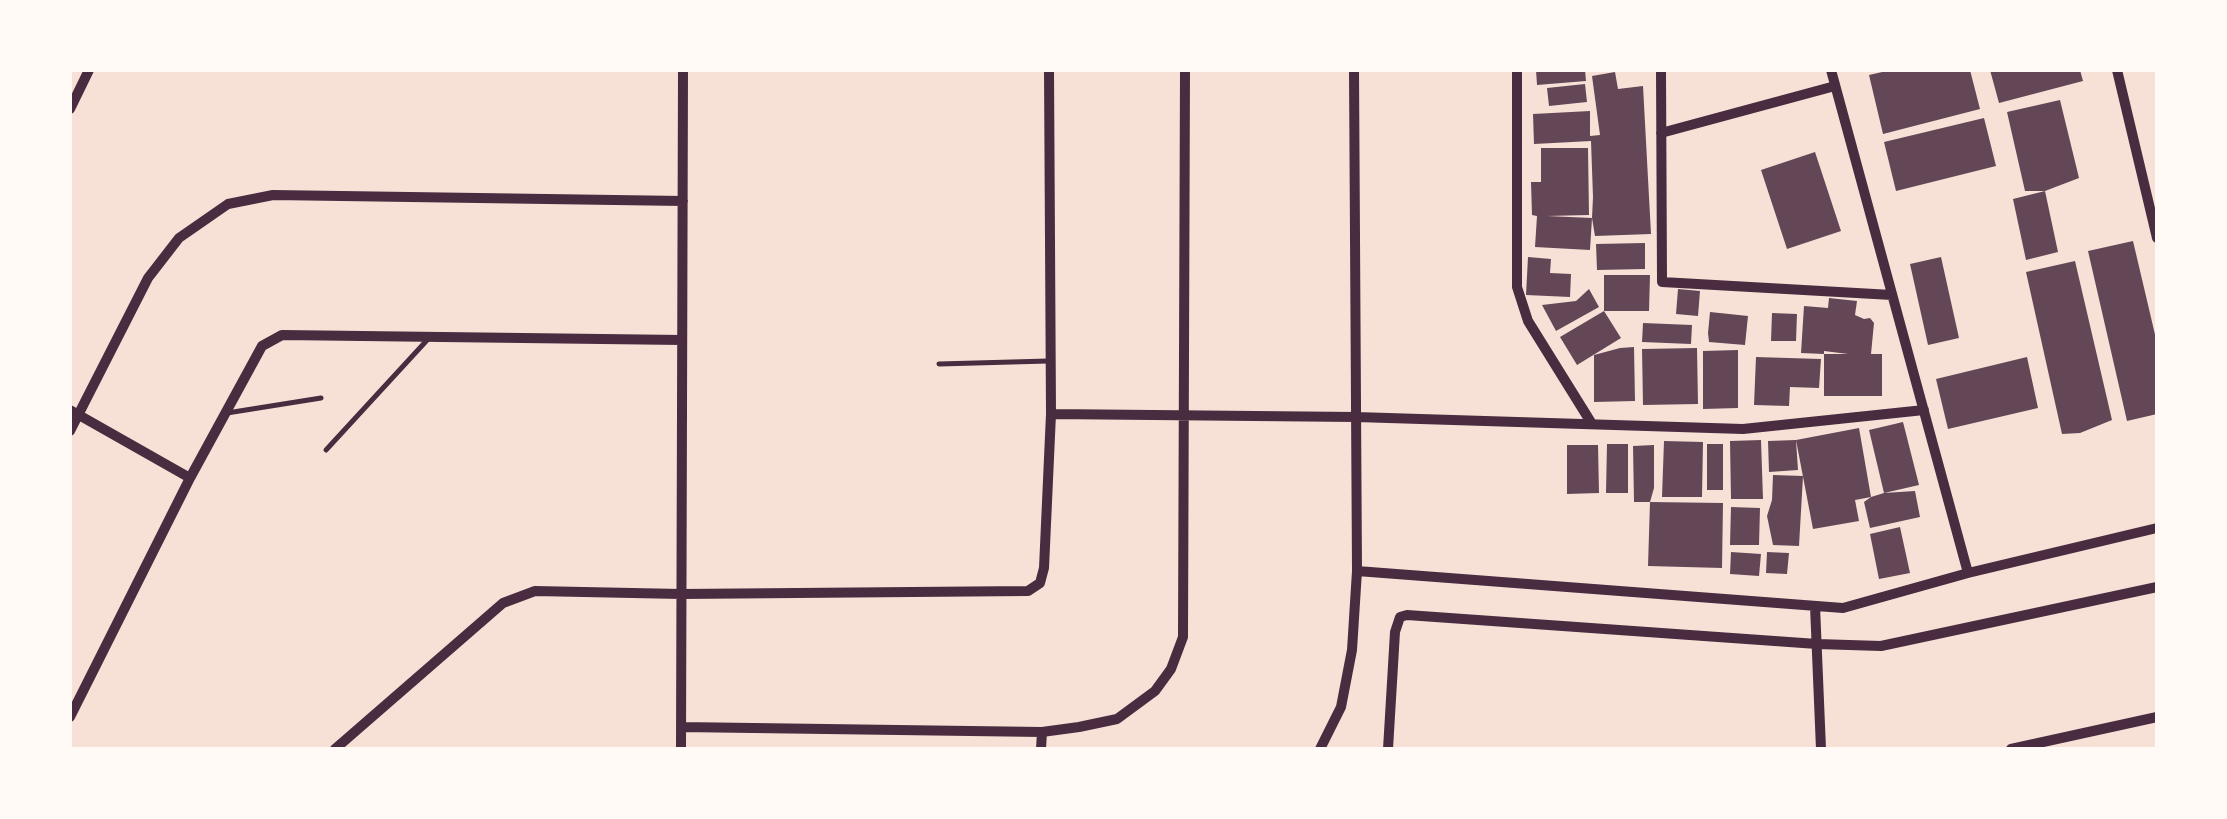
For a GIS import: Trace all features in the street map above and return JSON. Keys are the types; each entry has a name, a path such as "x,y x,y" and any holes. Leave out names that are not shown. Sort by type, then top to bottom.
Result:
{"street":[{"path":"70,109 90,70"},
{"path":"681,749 683,70"},
{"path":"335,749 503,604 536,590 681,594 1028,591 1040,582 1044,568 1051,414 1049,70"},
{"path":"681,727 1042,732 1117,718 1155,691 1171,668 1183,637 1185,70"},
{"path":"1320,749 1341,707 1352,650 1357,571 1354,70"},
{"path":"1517,70 1517,287 1528,321 1592,424"},
{"path":"1661,70 1662,282 1892,295"},
{"path":"1830,70 1968,573"},
{"path":"2116,70 2157,238"},
{"path":"1661,133 1835,86"},
{"path":"70,431 74,412 148,278 179,238 228,204 273,195 682,200"},
{"path":"70,717 190,478 262,346 282,335 682,340"},
{"path":"1051,414 1742,428 1924,410"},
{"path":"74,412 190,478"},
{"path":"1357,571 1844,608 1968,573 2157,528"},
{"path":"1388,749 1395,632 1400,617 1406,615 1881,646 2157,587"},
{"path":"1815,606 1820,749"},
{"path":"2011,749 2157,718"},
{"path":"1041,749 1042,732"}],"lane":[{"path":"326,450 431,336"},
{"path":"939,364 1051,361"},
{"path":"227,413 321,398"}],"building":[{"path":"1536,70 1585,70 1586,81 1537,85"},
{"path":"1891,70 1970,70 1980,109 1883,134 1869,75"},
{"path":"1990,70 2080,70 2083,81 1999,103"},
{"path":"1615,72 1618,89 1643,86 1651,234 1595,236 1591,141 1534,144 1533,114 1590,111 1590,136 1600,135 1592,76"},
{"path":"1585,84 1587,102 1549,106 1547,88"},
{"path":"2060,100 2079,178 2045,191 2025,191 2007,112"},
{"path":"1984,118 1996,166 1896,191 1884,142"},
{"path":"1541,148 1588,148 1589,215 1547,216 1592,218 1590,250 1535,247 1537,216 1532,215 1531,182 1541,182"},
{"path":"1815,152 1841,231 1787,249 1761,170"},
{"path":"2045,191 2058,252 2026,260 2013,199"},
{"path":"2133,241 2157,343 2157,414 2127,421 2088,251"},
{"path":"1645,243 1645,269 1597,270 1596,244"},
{"path":"1528,257 1551,259 1550,273 1571,274 1570,297 1526,295"},
{"path":"1941,257 1959,338 1928,345 1910,264"},
{"path":"2075,261 2112,420 2080,433 2062,434 2026,272"},
{"path":"1604,275 1650,275 1649,311 1604,311"},
{"path":"1589,289 1599,307 1556,331 1542,305 1576,301"},
{"path":"1678,289 1700,291 1698,316 1676,314"},
{"path":"1829,298 1857,301 1855,315 1870,318 1874,323 1871,354 1882,354 1882,396 1824,396 1824,354 1801,353 1804,306 1828,308"},
{"path":"1604,311 1621,338 1577,365 1560,337"},
{"path":"1710,312 1748,316 1745,345 1709,342"},
{"path":"1772,313 1797,314 1796,341 1771,341"},
{"path":"1643,323 1692,325 1691,344 1642,342"},
{"path":"1634,347 1635,401 1594,402 1594,355"},
{"path":"1697,348 1698,404 1643,405 1642,349"},
{"path":"1738,350 1738,408 1703,409 1703,351"},
{"path":"1756,357 1821,359 1819,388 1790,387 1789,406 1754,405"},
{"path":"2027,357 2038,408 1948,429 1936,379"},
{"path":"1903,422 1919,485 1884,493 1869,430"},
{"path":"1859,428 1871,497 1855,500 1859,521 1813,529 1796,440"},
{"path":"1761,440 1763,499 1731,499 1730,441"},
{"path":"1796,440 1798,470 1769,472 1768,441"},
{"path":"1664,441 1703,442 1702,497 1662,497"},
{"path":"1607,444 1628,444 1628,493 1606,493"},
{"path":"1707,444 1723,444 1723,490 1707,490"},
{"path":"1567,445 1598,445 1599,493 1567,494"},
{"path":"1654,445 1654,488 1650,502 1634,502 1633,446"},
{"path":"1773,475 1803,476 1799,546 1773,545 1767,516"},
{"path":"1915,491 1920,517 1870,528 1864,502 1871,497"},
{"path":"1650,502 1723,503 1722,568 1648,566"},
{"path":"1731,507 1760,508 1759,545 1730,545"},
{"path":"1900,527 1910,573 1879,579 1870,534"},
{"path":"1731,552 1761,554 1759,576 1730,574"},
{"path":"1767,552 1789,553 1787,574 1766,573"}]}
